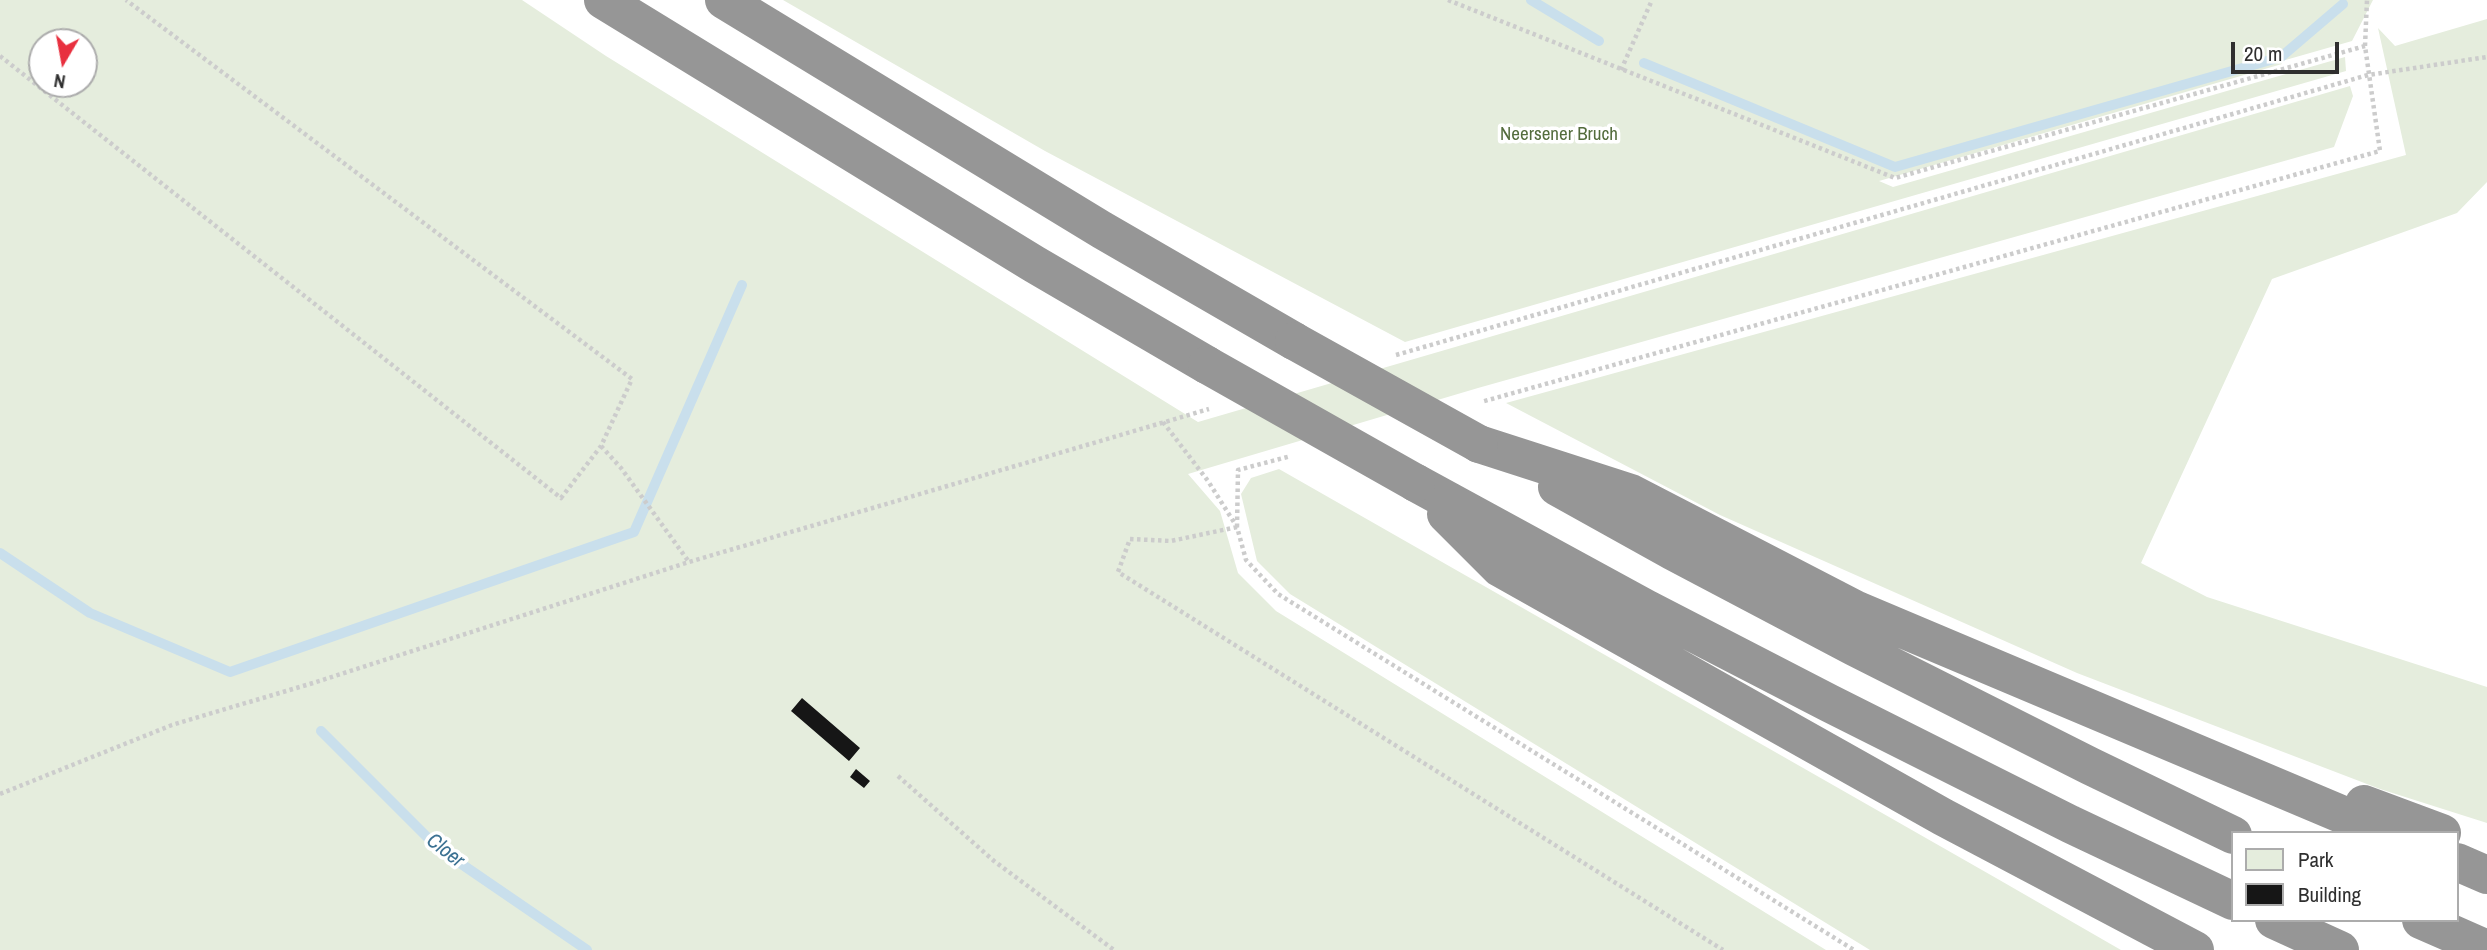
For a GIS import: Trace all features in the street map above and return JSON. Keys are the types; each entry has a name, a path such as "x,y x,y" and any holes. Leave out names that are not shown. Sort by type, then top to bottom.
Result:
{"highway":[{"path":"603,0 1034,264 1416,483 1647,609 1829,703 2070,824 2232,901"},
{"path":"724,0 1079,216 1294,341 1672,551 2077,760 2232,835"},
{"path":"1479,444 1631,494 1857,610 2381,831"},
{"path":"1416,483 1500,568 1825,752 2195,950"},
{"path":"2049,692 2161,721 2436,831"},
{"path":"2459,839 2487,848"},
{"path":"2459,863 2487,875"},
{"path":"2060,880 2159,950"},
{"path":"2278,922 2340,950"},
{"path":"2426,922 2487,949"}],"path":[{"path":"0,56 561,498 601,446 632,379 126,0"},
{"path":"1448,0 1895,178 2365,46"},
{"path":"1621,70 1652,0"},
{"path":"1480,403 2381,150 2365,46 2367,0"},
{"path":"1391,357 2368,75 2487,57"},
{"path":"0,794 172,725 313,683 690,562 1217,407"},
{"path":"1163,422 1208,481 1237,527"},
{"path":"601,446 621,468 690,562"},
{"path":"1292,455 1238,470 1237,527 1246,560 1278,594 1854,950"},
{"path":"1237,527 1171,541 1130,539 1118,572 1723,950"},
{"path":"898,776 994,861 1114,950"}],"green space":[{"path":"0,0 522,0 606,56 1198,422 2350,86 2353,96 2334,147 1478,388 1188,474 1220,511 1238,573 1276,611 1826,950 0,950"},
{"name":"Neersener Bruch","path":"783,0 2373,0 2352,41 2282,61 2282,64 1879,181 1893,187 2345,57 2346,71 1405,342 1045,151"},
{"path":"2487,19 2487,182 2457,213 2272,279 2141,563 2207,597 2487,687 2487,823 2380,789 2077,673 1720,515 1506,403 2406,155 2378,28 2395,46"},
{"path":"1279,469 2121,950 1870,950 1290,594 1257,561 1241,494 1251,478"}],"building":[{"path":"802,698 860,748 849,761 791,711"},
{"path":"856,769 870,781 864,788 850,777"}],"waterway":[{"path":"1531,0 1599,41"},
{"path":"1644,63 1895,167 2281,57 2343,4"},
{"path":"0,553 90,613 230,672 634,532 742,285"},
{"name":"Cloer","path":"321,731 438,848 587,950"}]}
